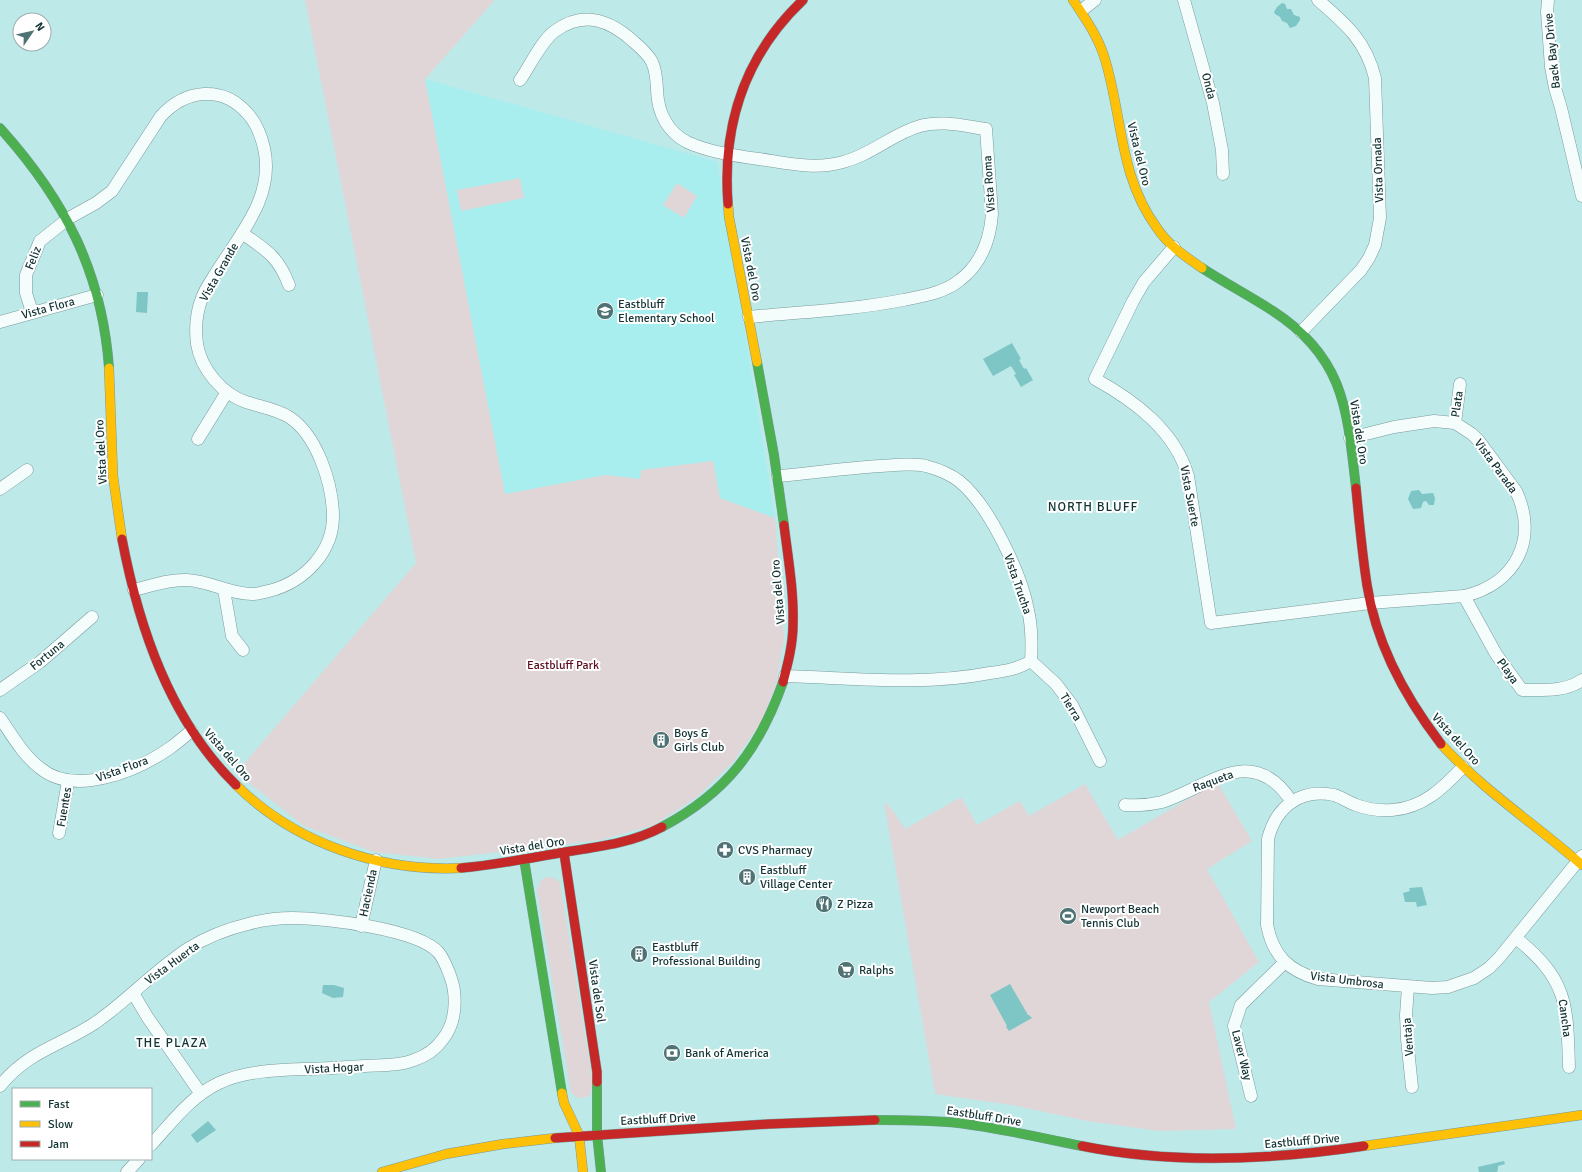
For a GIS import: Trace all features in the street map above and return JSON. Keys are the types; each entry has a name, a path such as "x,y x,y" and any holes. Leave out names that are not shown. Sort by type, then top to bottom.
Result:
{"street":[{"name":"Vista del Oro","path":"0,128 16,144 40,173 69,218 85,258 97,295 102,316 108,358 113,470 122,540 134,590 146,630 174,699 191,731 228,778 278,819 318,841 347,852 398,865 441,868 474,867 564,853 610,845 633,839 672,822 698,806 717,791 749,755 762,735 782,690 792,642 793,605 778,476 729,217 727,192 728,154 735,112 744,85 756,59 782,20 803,0"},
{"name":"Vista del Oro","path":"1073,0 1082,10 1101,44 1108,67 1127,167 1135,191 1147,214 1174,247 1198,266 1276,312 1301,332 1323,358 1336,381 1342,397 1350,438 1370,603 1379,636 1399,682 1426,725 1447,751 1463,767 1485,787 1581,861"},
{"path":"1082,10 1096,0"},
{"name":"Onda","path":"1184,0 1213,102 1222,150 1223,174"},
{"name":"Vista Ornada","path":"1301,332 1361,270 1375,245 1380,218 1375,78 1371,62 1366,51 1356,37 1318,0"},
{"name":"Back Bay Drive","path":"1548,0 1547,12 1551,67 1582,196"},
{"path":"520,80 547,40 566,24 577,21 600,21 610,24 622,31 644,51 651,60 656,73 660,110 672,132 681,139 693,145 728,154"},
{"name":"Vista Grande","path":"69,218 96,203 112,191 161,116 169,107 181,99 195,94 210,94 233,100 242,107 257,127 263,144 266,167 262,194 257,207 242,233 205,292 196,320 198,346 201,358 210,374 227,392 245,402 275,410 289,417 307,435 318,454 328,485 332,504 333,521 330,538 323,553 306,572 277,589 254,594 224,590 198,581 185,580 168,581 134,590"},
{"name":"Vista Roma","path":"728,154 805,166 824,166 860,156 909,130 920,126 937,123 986,129 992,214 991,227 982,255 973,269 960,280 938,292 879,305 749,317"},
{"name":"Feliz","path":"32,312 26,293 26,275 36,247 40,241 69,218"},
{"path":"242,233 269,252 284,271 289,285"},
{"name":"Vista Suerte","path":"1174,247 1144,282 1133,301 1095,379 1122,394 1151,418 1176,448 1185,463 1211,623 1370,603"},
{"name":"Vista Flora","path":"0,322 97,295"},
{"name":"Plata","path":"1455,423 1460,384"},
{"path":"198,439 227,392"},
{"name":"Vista Parada","path":"1350,438 1394,427 1434,421 1455,423 1472,434 1479,441 1516,492 1524,516 1525,531 1519,556 1511,569 1492,586 1479,593 1464,596 1370,603"},
{"name":"Vista Trucha","path":"778,476 909,464 926,466 940,470 959,481 983,509 1006,550 1019,579 1028,608 1031,626 1031,661"},
{"path":"0,489 27,470"},
{"path":"224,590 232,636 243,650"},
{"name":"Playa","path":"1464,596 1486,637 1522,690 1556,690 1568,687 1582,680"},
{"name":"Fortuna","path":"0,690 40,662 92,618"},
{"path":"785,676 881,680 956,678 981,675 1020,667 1031,661"},
{"name":"Tierra","path":"1031,661 1056,684 1072,705 1100,761"},
{"name":"Vista Flora","path":"0,718 30,759 40,768 52,776 68,781 82,782 94,780 135,767 170,748 191,731"},
{"name":"Vista Umbrosa","path":"1463,767 1435,795 1418,804 1405,808 1374,810 1357,806 1335,796 1322,793 1309,794 1292,802 1282,810 1275,819 1268,839 1267,925 1270,938 1277,952 1285,962 1295,970 1318,979 1408,987 1448,987 1474,978 1489,968 1581,861"},
{"name":"Raqueta","path":"1125,806 1142,806 1163,801 1220,775 1242,771 1254,772 1276,783 1286,793 1292,802"},
{"name":"Fuentes","path":"59,833 68,781"},
{"name":"Vista del Sol","path":"564,853 597,1072 597,1134 600,1172"},
{"path":"524,859 564,1103 579,1135 583,1172"},
{"name":"Hacienda","path":"361,926 376,860"},
{"name":"Vista Huerta","path":"0,1086 9,1074 24,1062 109,1013 172,960 190,948 209,938 249,923 270,919 312,919 399,932 417,938 439,953"},
{"name":"Cancha","path":"1516,938 1533,952 1544,964 1554,977 1561,992 1566,1008 1568,1024 1569,1067"},
{"name":"Vista Hogar","path":"152,1144 183,1110 201,1094 218,1084 237,1077 286,1070 401,1064 426,1055 437,1047 445,1037 455,1012 453,986 439,953"},
{"name":"Laver Way","path":"1252,1096 1234,1026 1241,1005 1285,962"},
{"name":"Ventaja","path":"1408,987 1406,1015 1412,1087"},
{"path":"133,993 148,1018 201,1094"},
{"name":"Eastbluff Drive","path":"382,1172 453,1153 503,1144 579,1135 769,1124 868,1120 913,1120 958,1123 1113,1152 1161,1157 1231,1159 1310,1154 1582,1115"},
{"path":"127,1172 138,1160"}],"shaded area":[{"path":"1282,3 1285,4 1287,9 1291,9 1294,15 1300,17 1300,20 1296,26 1290,28 1287,23 1282,21 1280,17 1275,14 1274,12 1277,7"},
{"name":"Eastbluff Elementary School","path":"425,79 717,162 775,518 719,498 713,461 640,479 606,475 505,494"},
{"path":"137,292 148,292 147,313 136,312"},
{"path":"1012,343 1021,359 1019,360 1024,369 1026,368 1033,380 1021,387 1011,366 993,376 983,359"},
{"path":"1419,490 1422,494 1433,493 1435,498 1434,505 1429,505 1426,501 1423,502 1421,508 1413,509 1408,499 1411,491"},
{"path":"1422,887 1427,905 1417,907 1416,902 1405,902 1403,893 1410,891 1409,888"},
{"path":"1010,984 1028,1015 1032,1018 1009,1031 990,995"},
{"path":"323,985 334,985 344,988 343,997 333,998 322,993"},
{"path":"208,1121 216,1130 197,1143 191,1135"},
{"path":"1504,1161 1505,1164 1498,1166 1497,1172 1479,1172 1478,1167"}],"green space":[{"name":"Eastbluff Park","path":"305,0 495,0 425,79 505,494 606,475 640,479 641,470 713,461 720,498 775,518 784,639 776,685 761,722 734,761 697,797 654,825 601,840 439,859 374,852 304,826 236,773 416,563"},
{"path":"520,178 524,198 461,211 457,190"},
{"path":"677,183 697,196 684,218 663,205"},
{"name":"Newport Beach Tennis Club","path":"1217,782 1252,841 1207,869 1259,962 1209,1002 1236,1129 1159,1131 1087,1121 1012,1105 935,1094 884,802 891,808 905,829 961,797 977,825 1020,801 1029,816 1085,784 1118,840"},
{"path":"547,877 555,878 560,883 593,1084 590,1095 582,1098 575,1096 571,1092 537,890 541,880"}],"traffic: fast":[{"path":"0,128 43,182 61,210 76,238 88,268 98,300 105,333 109,368"},
{"path":"1202,268 1273,311 1297,329 1315,348 1329,367 1345,410 1356,488"},
{"path":"757,362 774,455 784,525"},
{"path":"662,827 685,814 705,800 738,767 763,729 783,682"},
{"path":"524,859 562,1093"},
{"path":"597,1082 597,1134 601,1172"},
{"path":"875,1120 927,1121 974,1125 1082,1146"}],"traffic: slow":[{"path":"1073,0 1094,34 1104,56 1115,100 1128,166 1144,208 1166,240 1202,268"},
{"path":"728,204 729,217 757,362"},
{"path":"109,368 113,476 122,539"},
{"path":"1441,744 1474,777 1582,865"},
{"path":"236,785 259,805 285,823 311,838 340,850 369,859 400,865 430,868 461,868"},
{"path":"562,1093 564,1103 579,1135 583,1172"},
{"path":"1364,1146 1582,1115"},
{"path":"382,1172 446,1154 503,1144 555,1138"}],"traffic: jam":[{"path":"728,204 727,175 729,146 734,119 742,93 752,68 766,44 783,21 803,0"},
{"path":"1356,488 1367,585 1377,628 1404,689 1441,744"},
{"path":"783,682 793,631 792,587 784,525"},
{"path":"122,539 129,572 148,639 175,702 193,732 213,759 236,785"},
{"path":"461,868 615,844 639,837 662,827"},
{"path":"564,853 597,1072 597,1082"},
{"path":"555,1138 769,1124 875,1120"},
{"path":"1082,1146 1152,1156 1188,1158 1294,1155 1364,1146"}],"place":[{"name":"Eastbluff Elementary School","path":"605,311"},
{"name":"Boys & Girls Club","path":"661,740"},
{"name":"CVS Pharmacy","path":"725,850"},
{"name":"Eastbluff Village Center","path":"747,877"},
{"name":"Z Pizza","path":"824,904"},
{"name":"Newport Beach Tennis Club","path":"1068,916"},
{"name":"Eastbluff Professional Building","path":"639,954"},
{"name":"Ralphs","path":"846,970"},
{"name":"Bank of America","path":"672,1053"}],"district":[{"name":"NORTH BLUFF","path":"1093,506"},
{"name":"THE PLAZA","path":"172,1042"}]}
